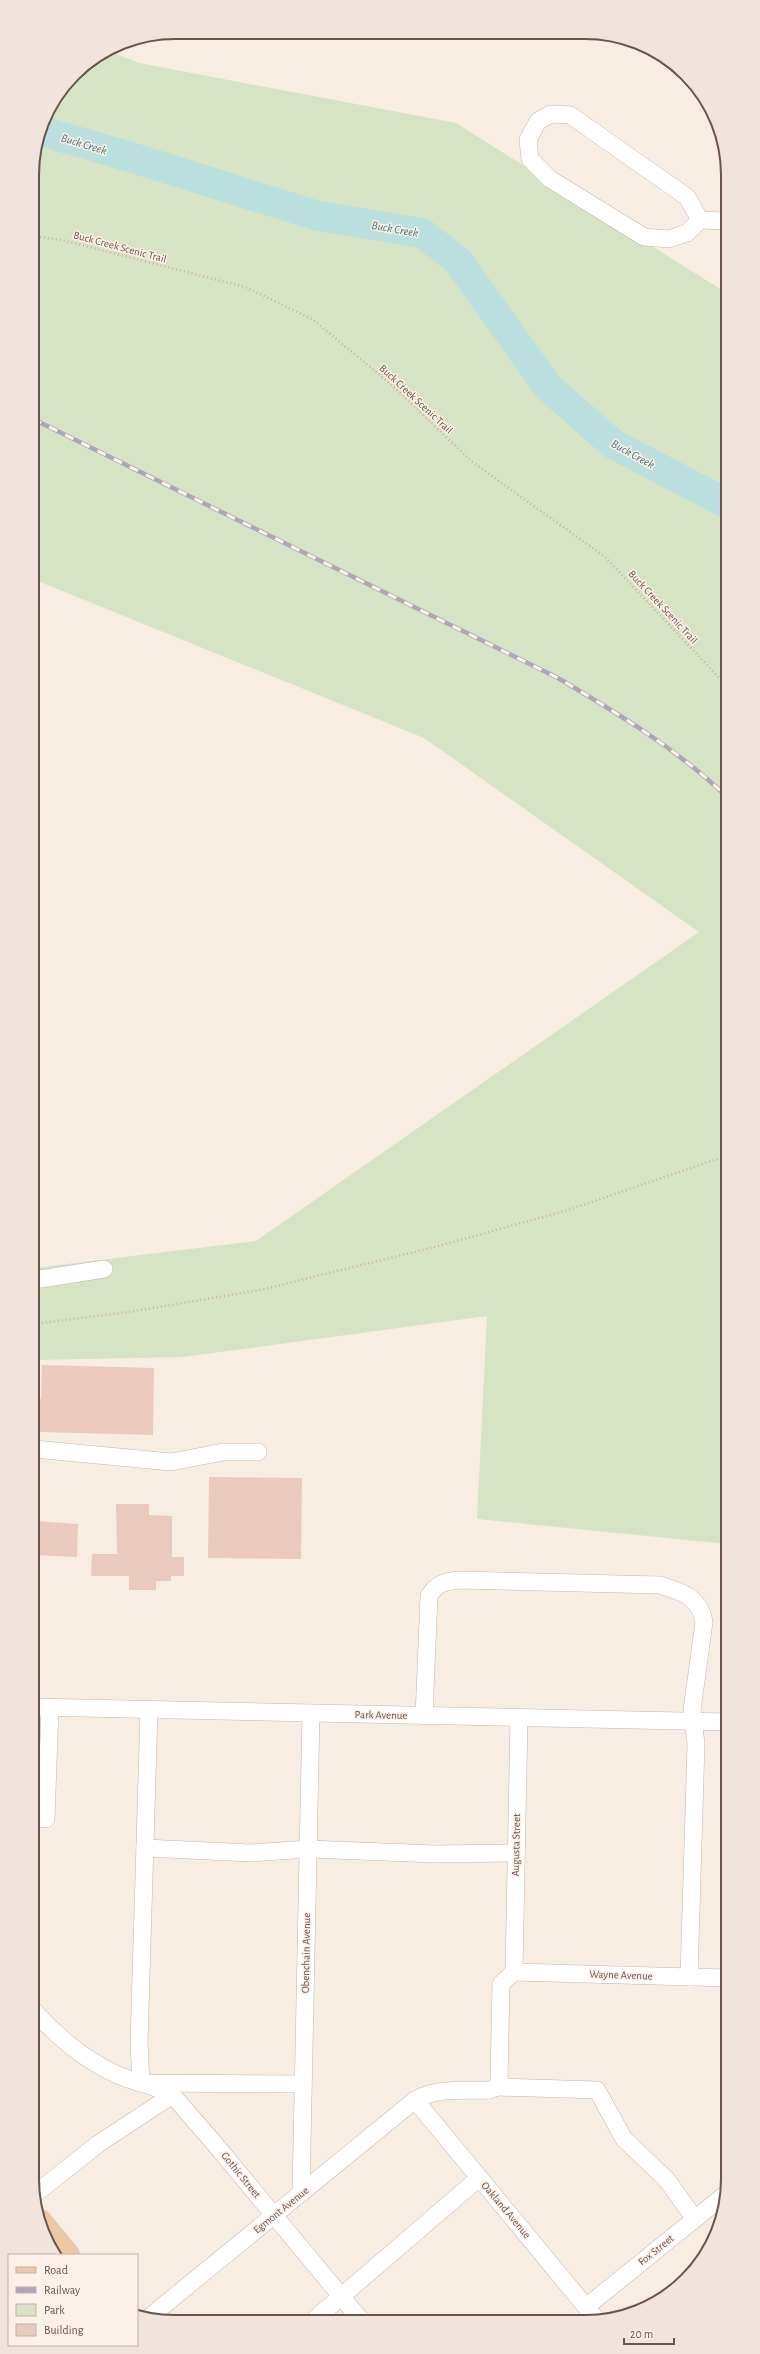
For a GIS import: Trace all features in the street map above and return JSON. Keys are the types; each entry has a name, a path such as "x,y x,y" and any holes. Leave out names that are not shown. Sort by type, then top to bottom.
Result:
{"main road":[{"path":"50,2233 67,2254"}],"street":[{"path":"700,220 687,197 570,115 551,114 538,122 528,140 530,159 550,179 644,236 670,239 687,233 700,220 721,221"},
{"path":"39,1279 104,1269"},
{"path":"39,1449 171,1462 223,1452 258,1452"},
{"path":"424,1716 429,1596 434,1587 442,1582 459,1580 659,1585 675,1589 686,1594 702,1611 704,1622 692,1710 696,1744 689,1977"},
{"path":"39,1818 46,1819 42,1707"},
{"name":"Park Avenue","path":"42,1707 721,1722"},
{"path":"141,2083 139,2043 149,1710"},
{"name":"Obenchain Avenue","path":"301,2193 311,1713"},
{"name":"Augusta Street","path":"514,1972 519,1718"},
{"path":"145,1848 251,1853 308,1849 436,1854 516,1853"},
{"path":"497,2087 499,2081 501,1984 514,1972"},
{"name":"Wayne Avenue","path":"514,1972 721,1978"},
{"name":"Gothic Street","path":"39,2016 68,2043 98,2066 120,2078 159,2089 171,2096 214,2142 357,2315"},
{"name":"Gothic Street","path":"141,2083 303,2084"},
{"name":"Egmont Avenue","path":"154,2313 415,2100 428,2093 437,2091 490,2090 497,2087 597,2090 624,2139 666,2179 695,2219"},
{"path":"39,2190 98,2144 171,2096"},
{"name":"Oakland Avenue","path":"415,2100 591,2313"},
{"path":"319,2315 479,2178"},
{"name":"Fox Street","path":"591,2313 695,2219 719,2200"}],"path":[{"name":"Buck Creek Scenic Trail","path":"39,237 62,240 245,287 312,319 393,386 471,461 605,557 721,680"},
{"path":"39,1323 129,1312 260,1290 435,1247 568,1210 721,1158"}],"green space":[{"path":"115,53 139,63 456,123 721,289 721,1543 477,1519 487,1316 183,1357 39,1360 39,1267 256,1241 699,932 424,738 39,581 40,158 49,123 67,92 92,67"}],"building":[{"path":"42,1365 154,1368 153,1435 40,1432 39,1399 41,1399"},
{"path":"209,1477 302,1478 301,1559 208,1558"},
{"path":"116,1504 149,1504 149,1515 172,1516 172,1557 184,1557 184,1576 171,1576 171,1581 156,1581 156,1590 129,1590 129,1576 91,1576 92,1554 117,1554"},
{"path":"39,1521 78,1524 77,1557 39,1555"}],"waterway":[{"name":"Buck Creek","path":"46,133 127,156 318,216 422,233 458,261 548,387 613,444 721,500"}],"railway":[{"path":"39,422 558,678 646,732 667,747 721,792"}]}
